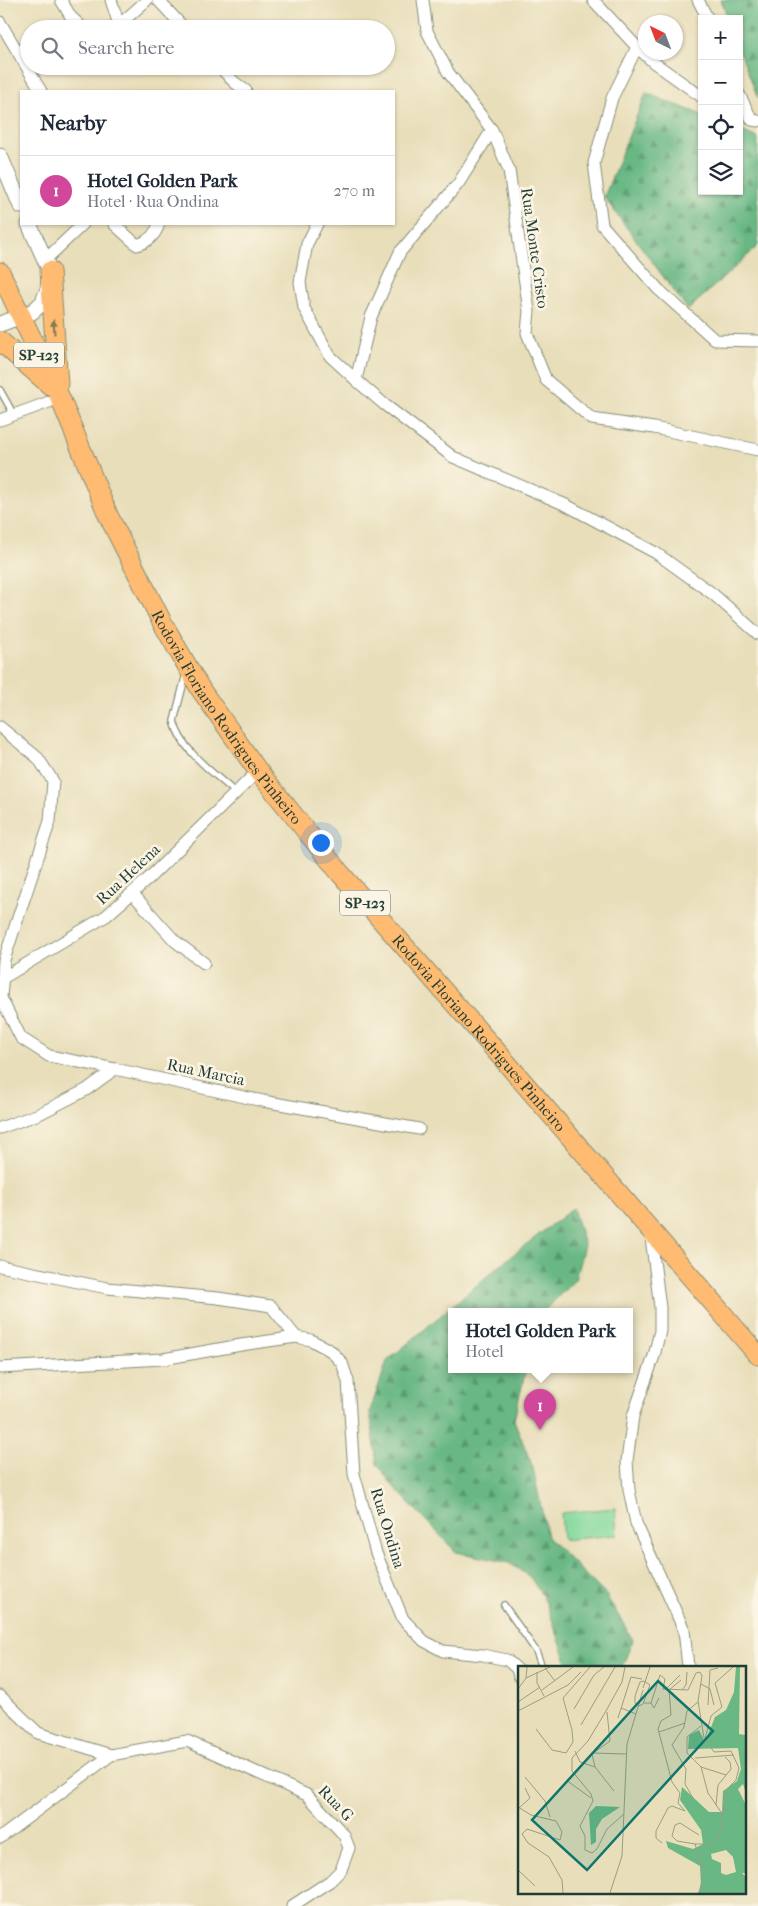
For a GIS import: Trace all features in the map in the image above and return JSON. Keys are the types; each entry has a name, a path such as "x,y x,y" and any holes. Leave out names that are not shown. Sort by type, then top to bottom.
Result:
{"main road":[{"path":"47,266 59,395"},
{"name":"Rodovia Floriano Rodrigues Pinheiro","path":"0,272 59,395 108,515 162,622 201,690 258,771 340,874 758,1355"},
{"path":"0,341 59,395"}],"street":[{"path":"60,0 74,20"},
{"path":"111,0 112,20"},
{"path":"122,20 147,0"},
{"path":"158,0 176,20"},
{"name":"Rua Monte Cristo","path":"423,0 427,31 448,72 492,130 508,170 529,311 527,333 546,380 592,419 654,428 758,450"},
{"path":"592,0 653,62 698,94"},
{"path":"698,0 706,15"},
{"path":"0,22 20,56"},
{"path":"637,47 612,98 594,164 602,225 658,289 715,340 758,341"},
{"path":"31,75 40,90"},
{"path":"227,75 245,90"},
{"path":"743,101 755,121"},
{"path":"743,116 755,121"},
{"path":"356,380 371,317 400,252 458,184 492,130"},
{"path":"0,156 20,204"},
{"path":"0,324 32,312 43,302 48,289 47,266 29,225"},
{"path":"47,266 82,225"},
{"path":"115,225 137,245 147,243 159,225"},
{"path":"316,225 307,244 300,282 304,308 330,356 385,405 453,457 566,505 656,553 713,594 758,634"},
{"path":"0,420 59,395"},
{"name":"Rua Marcia","path":"0,728 38,758 54,781 50,821 4,960 1,998 22,1038 49,1056 263,1101 419,1129"},
{"name":"Rua Helena","path":"3,978 106,916 258,771"},
{"path":"132,893 175,941 204,963"},
{"path":"0,1128 39,1114 86,1090 115,1069"},
{"path":"650,1230 660,1308 660,1331 654,1356 634,1416 627,1461 636,1523 684,1630 688,1666"},
{"path":"0,1266 107,1288 218,1298 271,1306 296,1337"},
{"name":"Rua Ondina","path":"0,1368 163,1359 241,1344 296,1337 311,1340 331,1351 342,1363 348,1381 354,1474 376,1553 402,1619 424,1641 443,1651 482,1654 507,1660 517,1669 518,1672"},
{"path":"0,1696 38,1733 111,1755"},
{"name":"Rua G","path":"111,1755 187,1741 307,1795 344,1835 349,1848 342,1870 330,1881 292,1906"},
{"path":"0,1838 111,1755"}],"lane":[{"path":"0,390 14,415"},
{"path":"188,667 174,721 175,728 193,754 236,793"},
{"path":"504,1605 536,1651 542,1666"}],"green space":[{"path":"721,0 758,0 758,98 743,59 743,15 727,15"},
{"path":"646,93 698,113 698,195 743,195 743,132 758,138 758,246 688,310 604,197"},
{"path":"573,1208 584,1245 575,1280 547,1308 450,1308 505,1261"},
{"path":"448,1309 448,1373 525,1373 514,1420 533,1468 547,1537 606,1595 633,1640 622,1666 569,1666 545,1600 530,1577 509,1563 456,1552 392,1485 377,1464 370,1411 387,1361"},
{"path":"615,1508 617,1535 563,1540 561,1513"}],"place":[{"name":"Hotel Golden Park","path":"540,1430"}]}
